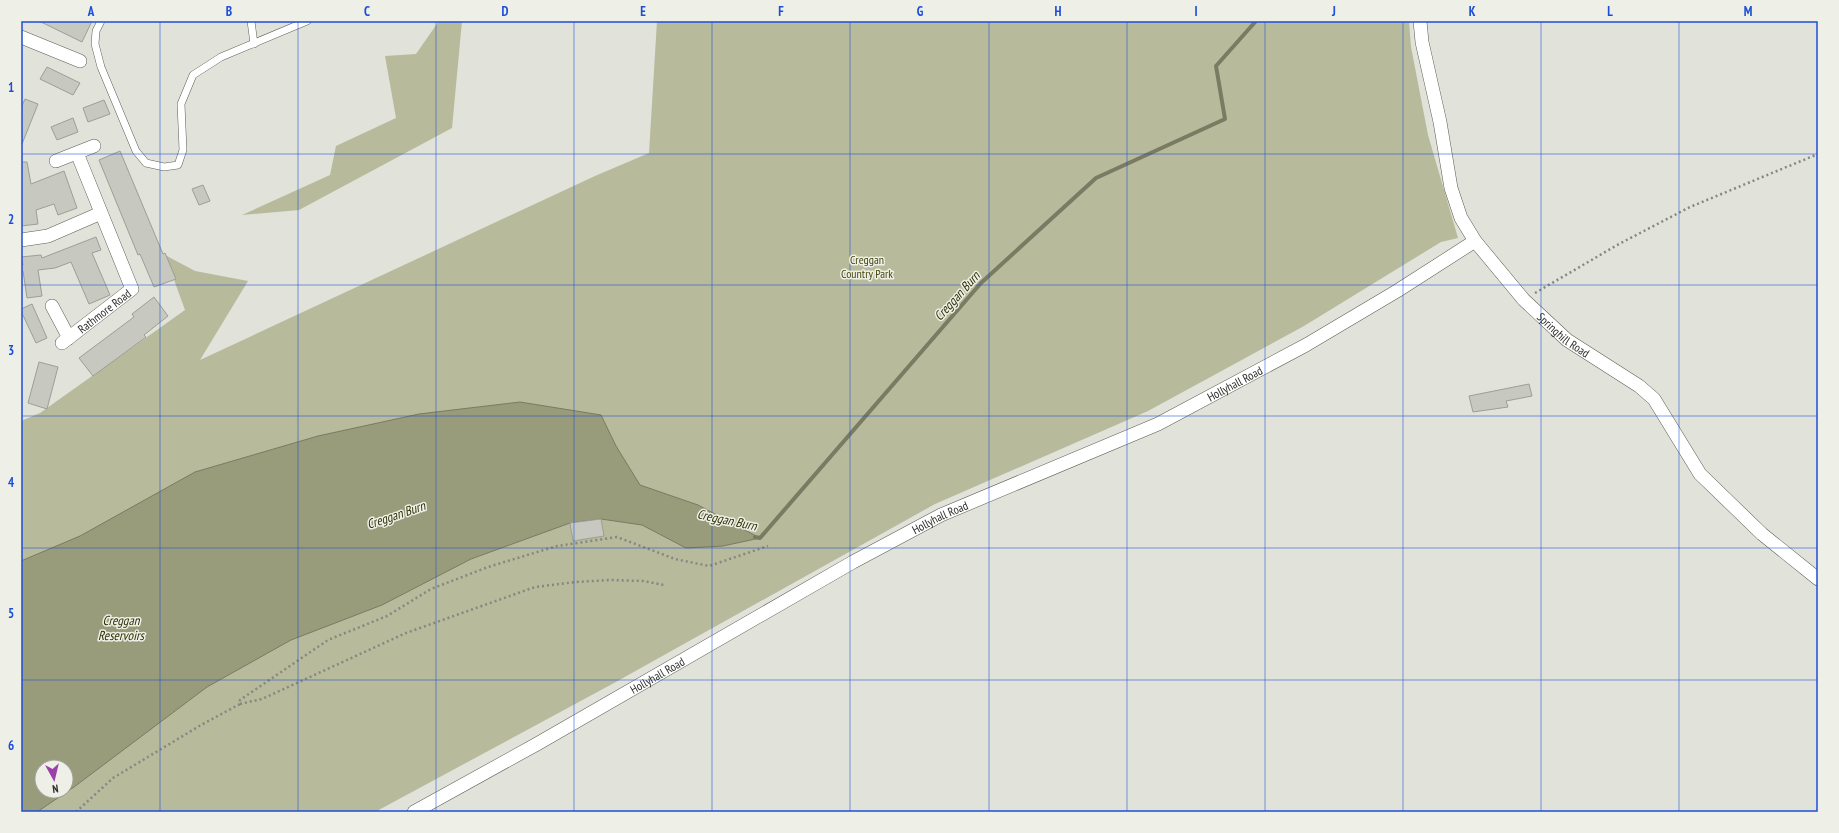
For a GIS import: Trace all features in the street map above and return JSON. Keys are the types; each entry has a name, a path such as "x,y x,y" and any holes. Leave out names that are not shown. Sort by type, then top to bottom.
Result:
{"street":[{"name":"Springhill Road","path":"1420,21 1422,42 1440,122 1451,188 1461,218 1475,241 1524,300 1567,340 1639,386 1654,399 1700,474 1762,534 1818,579"},
{"path":"22,41 80,61"},
{"path":"56,160 94,146"},
{"name":"Rathmore Road","path":"52,306 65,341 132,289 77,153"},
{"path":"21,240 48,236 101,213"},
{"name":"Hollyhall Road","path":"414,812 537,744 853,562 941,515 1158,424 1306,345 1397,291 1475,241"}],"lane":[{"path":"101,21 96,31 95,44 101,67 136,151 146,163 164,167 178,165 183,150 181,104 193,75 221,57 308,21"},
{"path":"251,21 254,44"}],"path":[{"path":"1524,300 1619,244 1690,208 1818,154"},
{"path":"240,704 240,700 328,640 387,616 431,589 488,567 557,546 617,537 675,559 709,566 768,546"},
{"path":"76,812 113,778 201,725 240,704 262,699 406,633 536,588 576,582 610,580 643,581 664,584"}],"green space":[{"path":"439,21 462,21 452,128 299,210 242,215 330,175 336,146 396,118 385,56 416,54"},
{"name":"Creggan Country Park","path":"657,21 1409,21 1411,47 1428,135 1458,238 1441,242 1304,326 1148,411 935,504 614,683 375,812 21,812 21,421 40,413 185,310 165,255 195,271 248,281 200,360 595,176 649,153"}],"water":[{"name":"Creggan Reservoirs","path":"520,402 601,415 616,446 640,485 698,505 760,538 723,546 686,548 642,525 601,519 570,523 471,559 382,605 291,640 207,687 74,787 74,759 34,759 34,799 56,799 37,812 21,812 21,561 80,536 195,472 318,436 419,414"}],"building":[{"path":"39,21 92,21 82,42"},
{"path":"47,67 80,83 73,95 40,79"},
{"path":"25,99 38,104 22,144 21,108"},
{"path":"104,100 110,114 88,122 83,108"},
{"path":"73,118 78,132 57,140 51,127"},
{"path":"120,151 163,254 165,253 176,279 154,287 140,254 138,255 99,160"},
{"path":"21,162 27,162 31,184 64,171 77,208 58,215 54,204 36,210 38,224 21,226"},
{"path":"203,185 210,201 199,205 192,189"},
{"path":"96,237 101,250 92,253 110,295 89,304 71,262 55,268 38,270 42,296 27,298 23,271 21,272 21,266 23,265 21,257 41,255 42,258"},
{"path":"154,297 168,316 144,335 146,337 93,376 79,358 134,317 132,314"},
{"path":"32,304 47,338 36,343 21,311 21,309"},
{"path":"39,362 58,367 47,409 28,403"},
{"path":"1529,384 1532,396 1506,401 1508,407 1473,412 1469,396"},
{"path":"601,519 604,536 573,541 570,523"}],"waterway":[{"name":"Creggan Burn","path":"755,537 760,538 981,283 1096,178 1225,119 1216,66 1256,21"}]}
